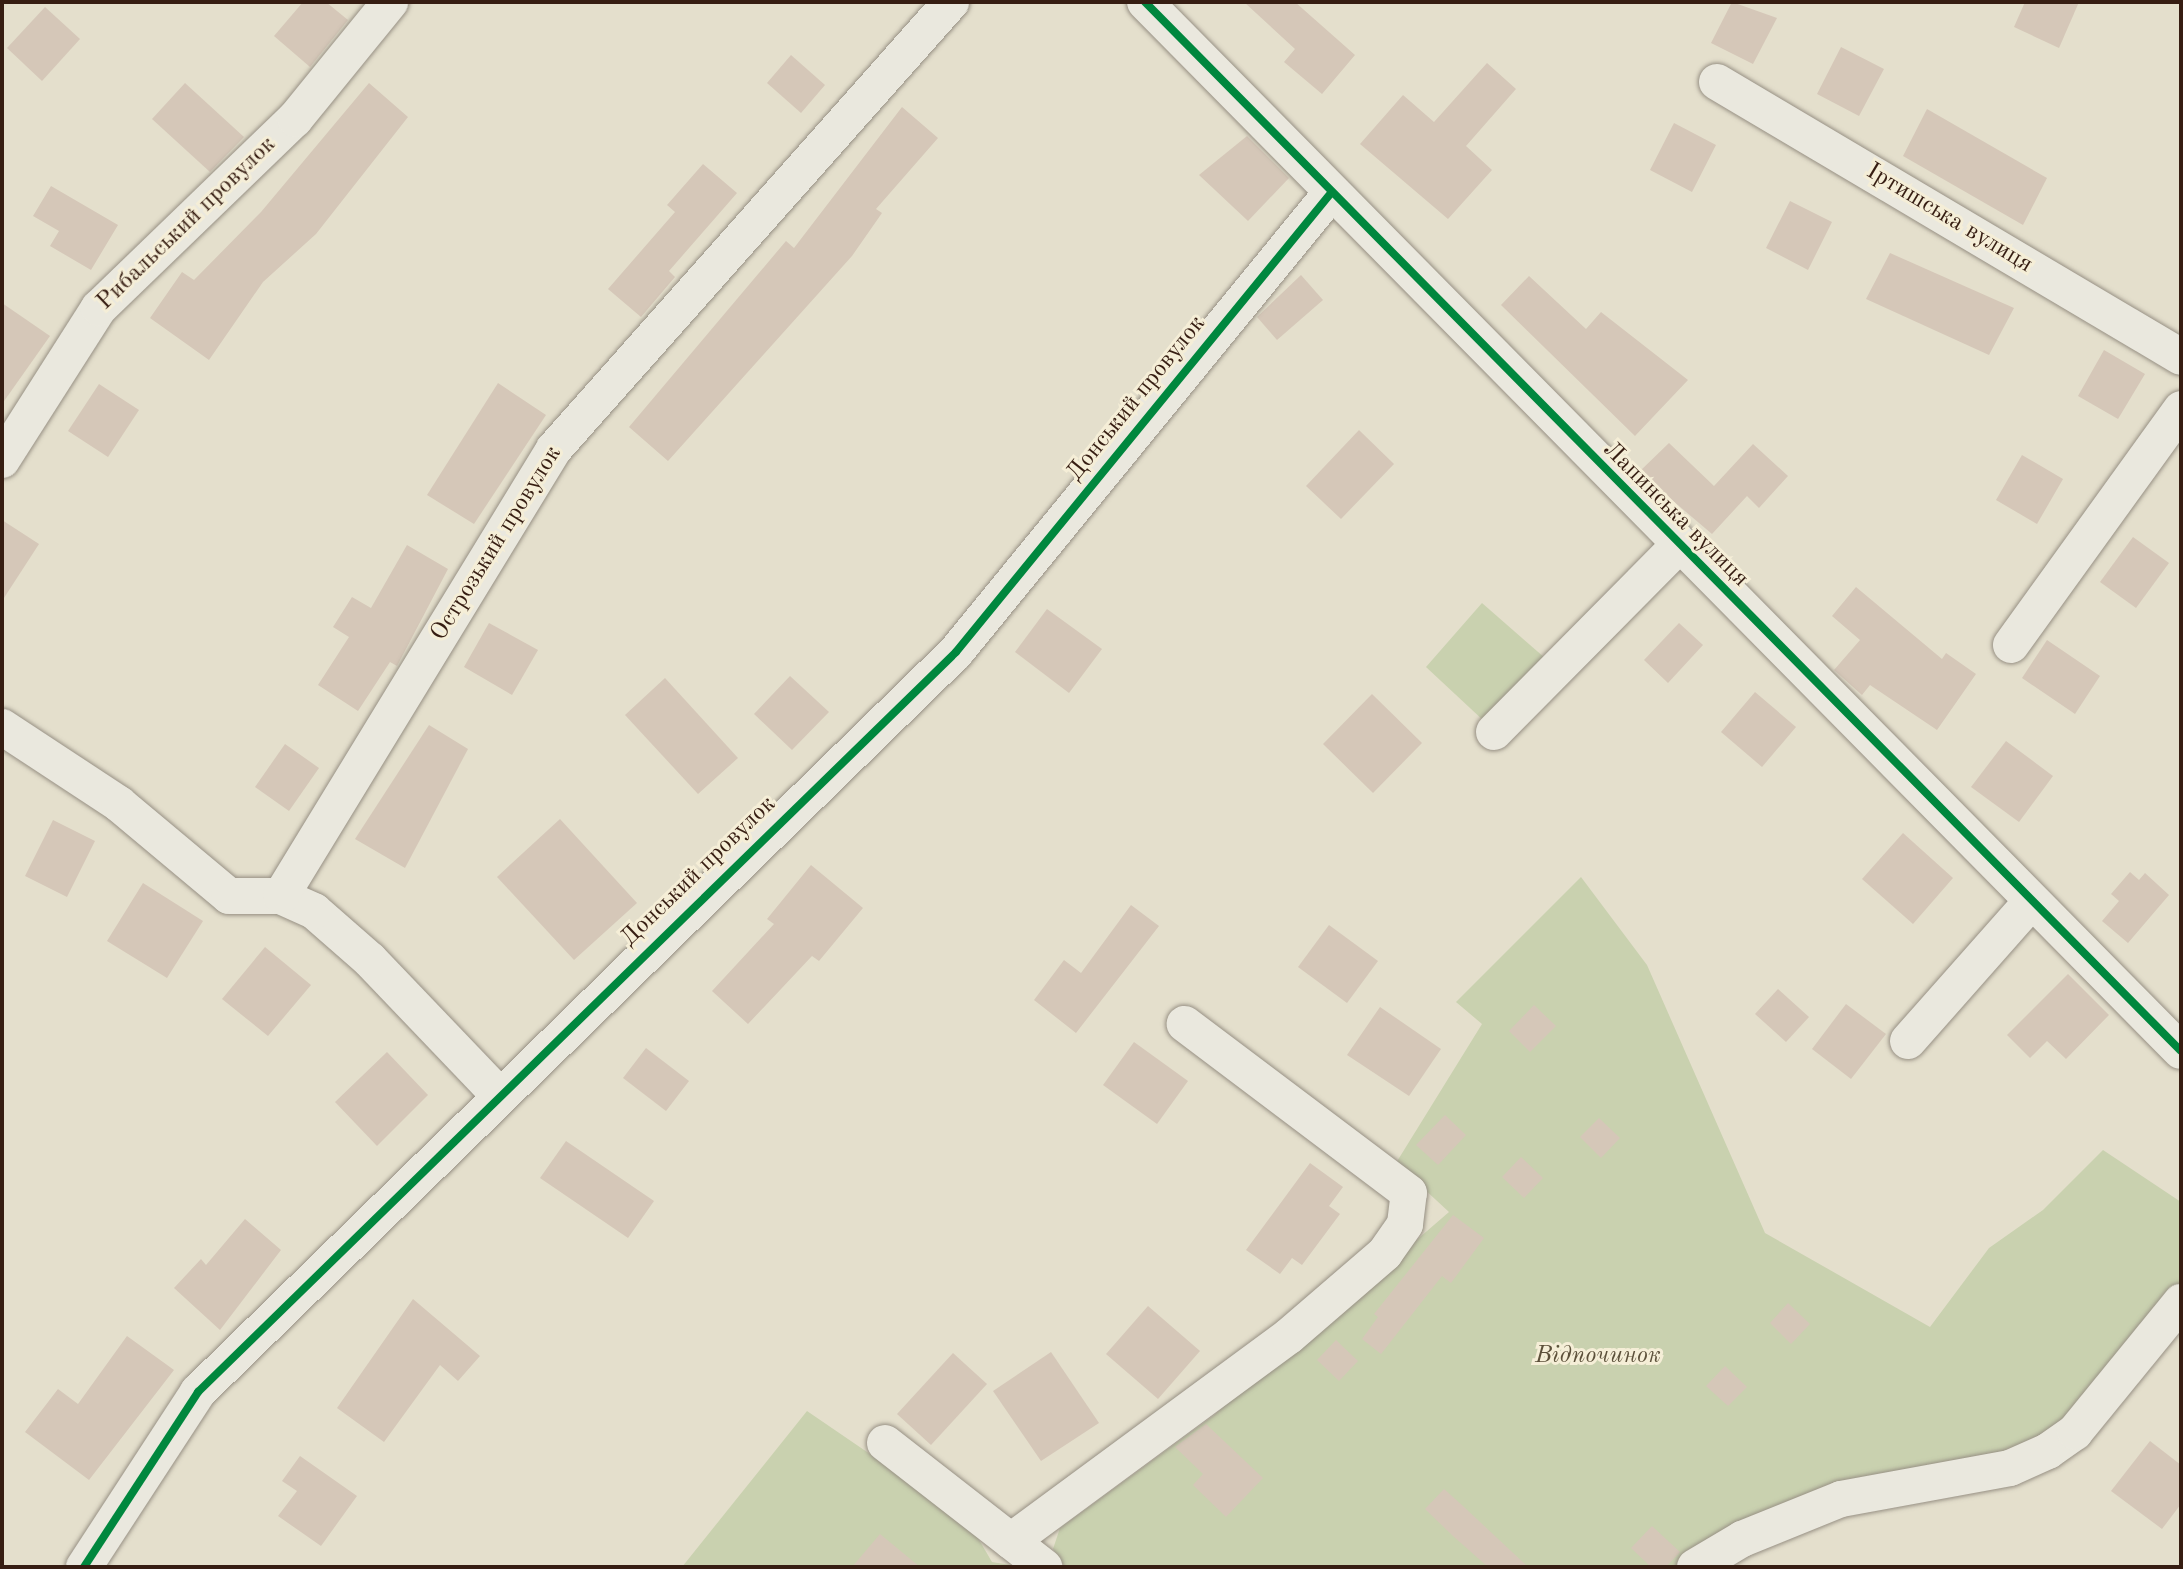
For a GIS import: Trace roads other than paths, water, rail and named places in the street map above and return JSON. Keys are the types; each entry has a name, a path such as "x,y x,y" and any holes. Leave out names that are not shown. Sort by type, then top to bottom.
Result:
{"street":[{"name":"Рибальський провулок","path":"2,460 99,308 295,119 390,2"},
{"name":"Острозький провулок","path":"281,896 554,449 951,2"},
{"name":"Лапинська вулиця","path":"1145,2 1678,546 2181,1051"},
{"name":"Іртишська вулиця","path":"1717,82 2181,357"},
{"name":"Донський провулок","path":"84,1567 198,1392 498,1094 956,652 1331,193"},
{"path":"2011,645 2181,409"},
{"path":"1494,732 1678,546"},
{"path":"2,727 119,804 229,896 281,896 314,911 370,960 498,1094"},
{"path":"1908,1041 2031,902"},
{"path":"1011,1541 1289,1336 1385,1253 1410,1209 1409,1193 1365,1155 1185,1024"},
{"path":"1695,1567 1742,1539 1841,1499 2010,1468 2048,1451 2075,1432 2181,1302"},
{"path":"885,1443 1044,1567"}],"park label":[{"name":"Відпочинок","path":"1598,1357"}]}
